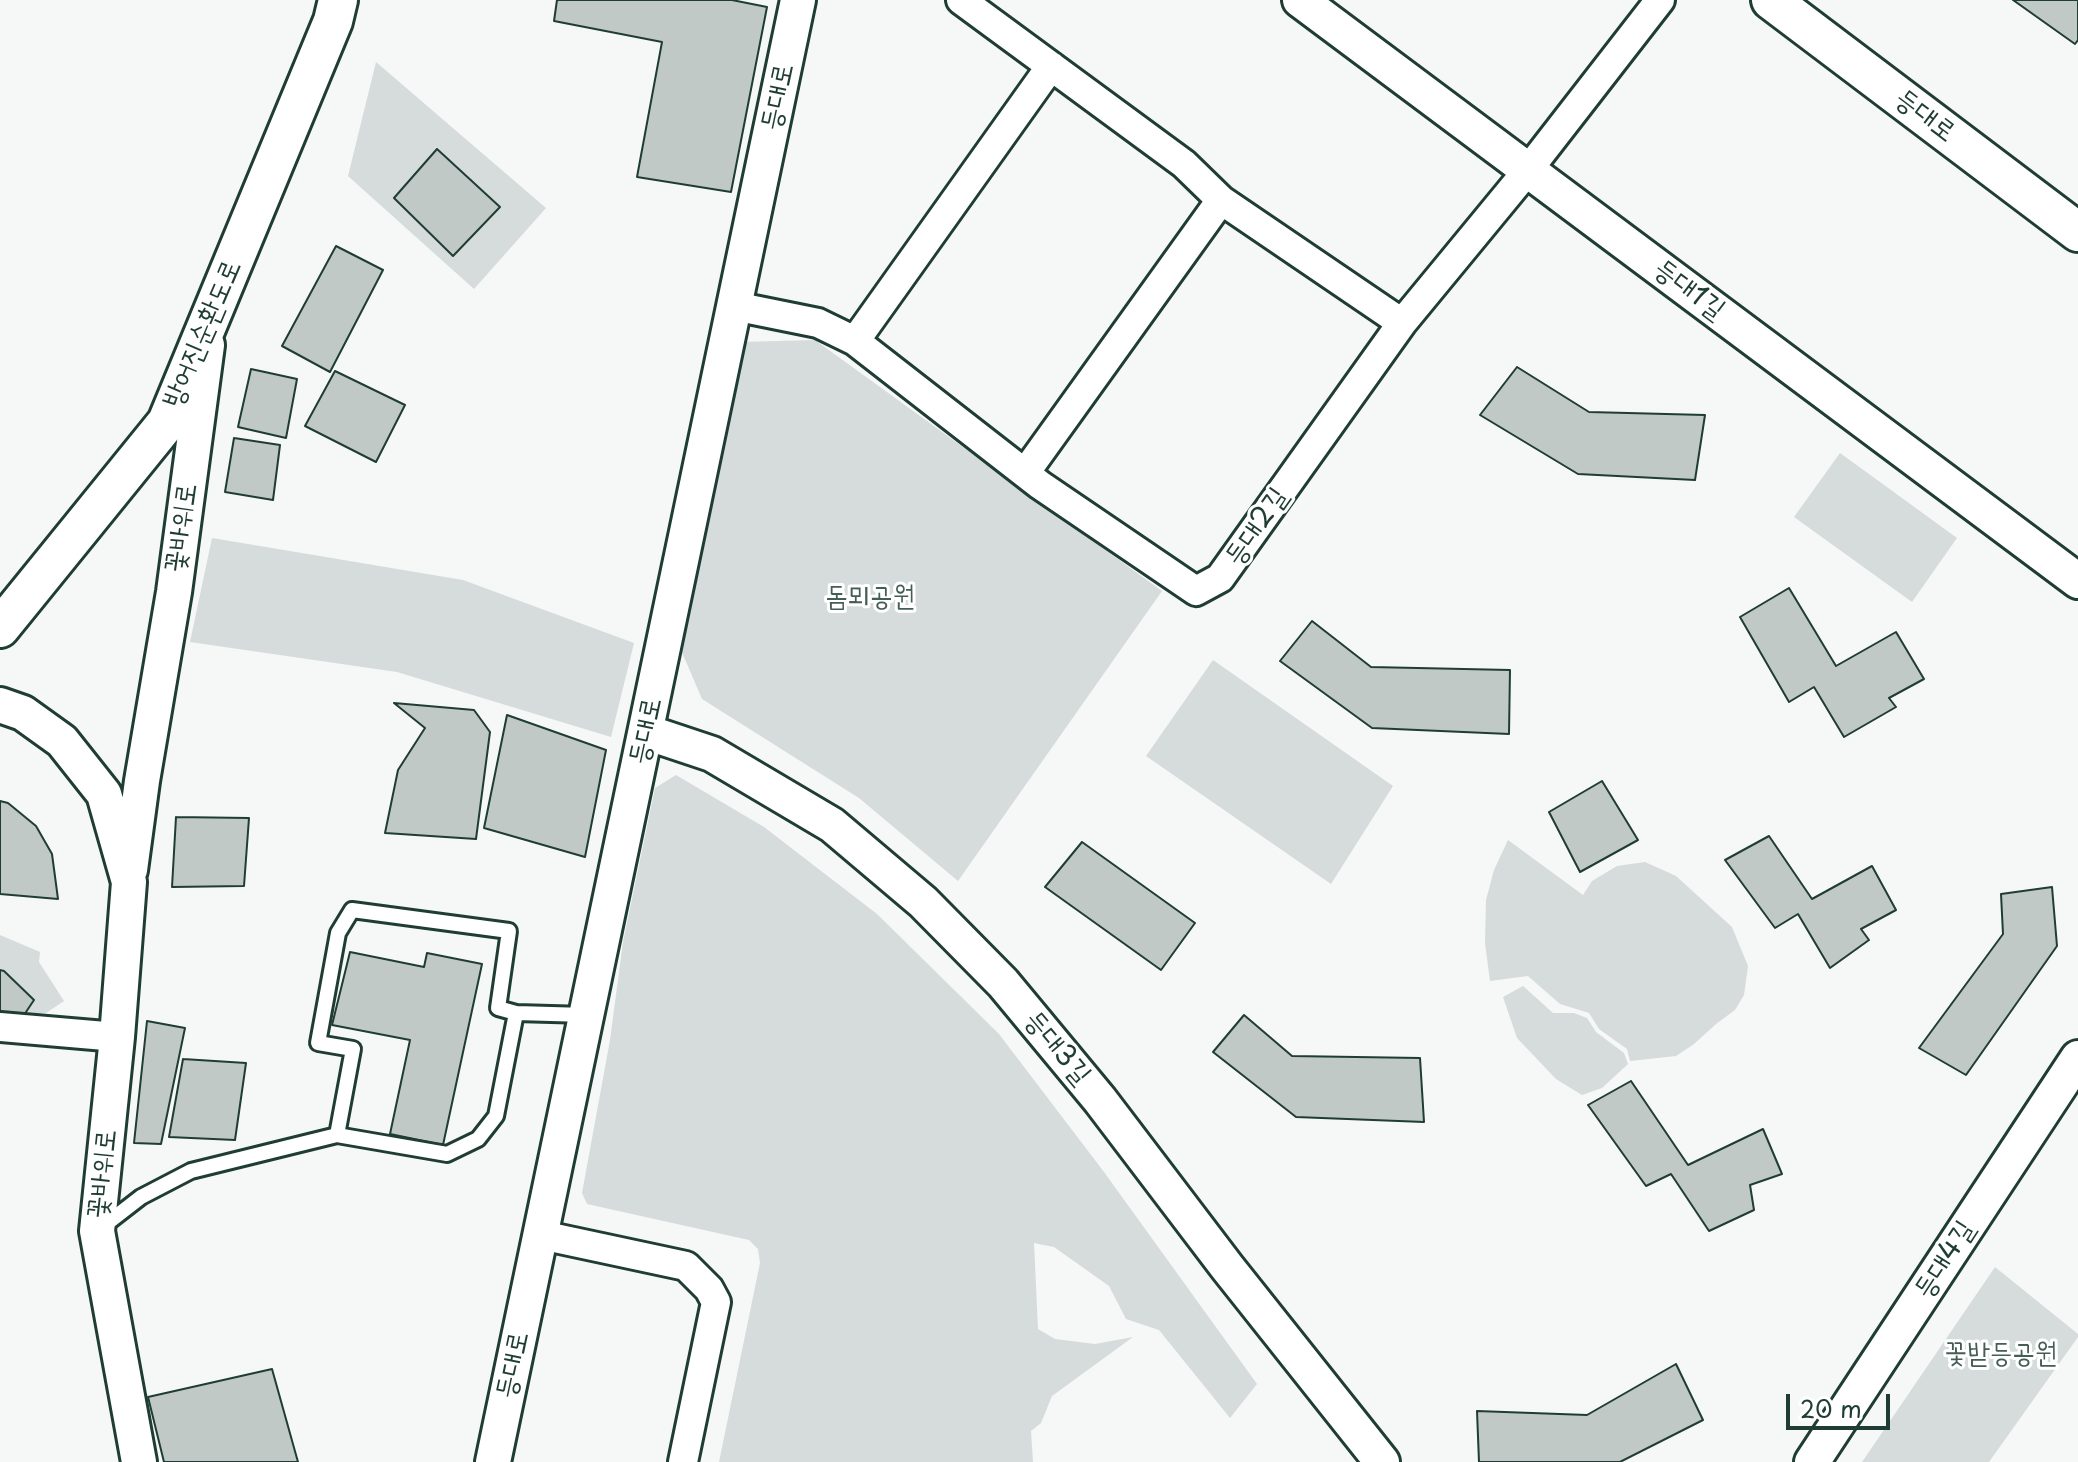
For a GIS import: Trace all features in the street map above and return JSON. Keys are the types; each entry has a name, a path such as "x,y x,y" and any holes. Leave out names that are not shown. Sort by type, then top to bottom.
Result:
{"main road":[{"name":"방어진순환도로","path":"0,628 167,422 333,21 338,0"},
{"name":"등대로","path":"1771,0 2078,232"}],"street":[{"name":"등대로","path":"493,1462 798,0"},
{"path":"961,0 1184,164 1221,200 1402,323"},
{"name":"등대1길","path":"1300,0 2078,581"},
{"name":"등대2길","path":"734,306 818,323 855,341 1025,473 1196,591 1220,578 1402,323 1528,170 1660,0"},
{"path":"855,341 1051,66"},
{"path":"1025,473 1221,200"},
{"name":"꽃바위로","path":"139,1462 97,1231 129,882 142,781 174,592 211,316"},
{"name":"꽃바위로","path":"0,705 23,713 62,741 104,794 129,882"},
{"name":"등대3길","path":"646,732 712,754 832,825 934,913 1003,983 1090,1088 1382,1462"},
{"path":"0,1027 117,1037"},
{"name":"등대4길","path":"1812,1462 2078,1058"},
{"path":"541,1235 686,1266 709,1289 716,1302 683,1462"}],"lane":[{"path":"337,1135 353,1049 318,1043 338,933 352,910 509,931 498,1008 516,1013 586,1015"},
{"path":"97,1231 141,1197 191,1171 337,1135 447,1154 478,1139 496,1116 516,1013"}],"green space":[{"path":"376,62 546,208 474,289 348,176"},
{"name":"돔뫼공원","path":"815,340 1162,591 958,881 859,798 702,699 681,650 739,342"},
{"path":"1840,453 1957,538 1912,602 1794,517"},
{"path":"212,538 463,580 634,643 611,737 397,672 190,642"},
{"path":"1213,660 1393,786 1331,884 1146,756"},
{"path":"676,775 764,827 877,914 999,1034 1104,1172 1257,1384 1230,1418 1159,1330 1126,1319 1109,1286 1054,1247 1034,1243 1038,1329 1055,1339 1095,1344 1133,1337 1052,1396 1041,1423 1031,1431 1033,1462 719,1462 760,1263 758,1249 749,1240 587,1204 582,1193 610,1040 623,942 655,788"},
{"path":"1508,840 1583,895 1592,881 1617,866 1645,862 1676,876 1732,927 1748,966 1744,995 1735,1010 1676,1056 1630,1061 1627,1049 1599,1029 1589,1013 1560,1004 1528,976 1490,981 1485,943 1486,900 1494,870"},
{"path":"0,935 40,952 39,962 64,1001 46,1013 24,1015 34,1000 0,970"},
{"path":"1523,986 1553,1013 1574,1013 1587,1018 1596,1032 1624,1053 1628,1064 1602,1088 1582,1095 1556,1079 1517,1038 1503,997"},
{"name":"꽃받등공원","path":"1995,1267 2078,1337 1989,1462 1862,1462"}],"building":[{"path":"557,0 732,0 767,7 731,192 637,177 662,42 554,21"},
{"path":"2013,0 2078,0 2078,40 2075,44"},
{"path":"437,149 500,207 453,256 394,198"},
{"path":"336,246 383,270 330,372 282,346"},
{"path":"1517,367 1589,412 1705,415 1695,480 1578,474 1480,415"},
{"path":"251,369 297,379 286,438 238,427"},
{"path":"335,371 405,405 376,462 305,426"},
{"path":"234,438 280,445 273,500 225,492"},
{"path":"1789,588 1836,666 1896,632 1924,679 1889,698 1896,707 1844,737 1814,687 1789,702 1740,617"},
{"path":"1312,621 1371,667 1510,670 1509,734 1372,728 1280,661"},
{"path":"394,703 474,710 490,732 476,839 385,833 398,770 425,728"},
{"path":"507,715 606,750 585,857 484,828"},
{"path":"1602,781 1638,840 1580,872 1549,812"},
{"path":"0,801 8,803 36,826 52,854 58,899 0,894"},
{"path":"176,817 249,818 244,886 172,887"},
{"path":"1769,836 1812,899 1872,866 1896,910 1861,929 1869,940 1830,968 1798,914 1775,928 1725,860"},
{"path":"1082,842 1195,923 1161,970 1045,887"},
{"path":"2052,887 2057,946 1966,1075 1919,1048 2003,934 2001,894"},
{"path":"350,952 424,967 427,953 482,964 443,1145 390,1134 410,1040 332,1025"},
{"path":"0,970 34,1000 24,1015 0,1012"},
{"path":"1244,1015 1292,1056 1420,1058 1424,1122 1296,1117 1213,1052"},
{"path":"147,1021 185,1028 161,1144 134,1143"},
{"path":"183,1059 246,1063 235,1140 169,1137"},
{"path":"1631,1081 1688,1165 1763,1129 1782,1174 1750,1185 1754,1210 1709,1231 1671,1174 1646,1186 1588,1105"},
{"path":"1676,1364 1703,1420 1620,1462 1479,1462 1477,1411 1587,1415"},
{"path":"272,1369 298,1462 164,1462 148,1397"}]}
